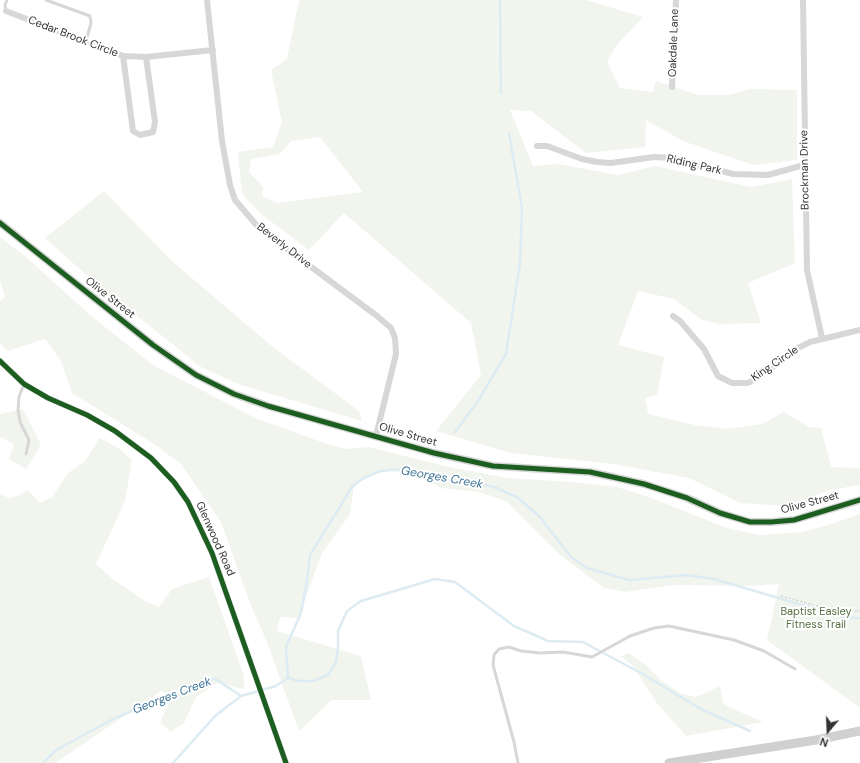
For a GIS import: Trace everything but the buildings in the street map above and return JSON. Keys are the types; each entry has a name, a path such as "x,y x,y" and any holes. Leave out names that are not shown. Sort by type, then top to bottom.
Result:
{"main road":[{"path":"669,763 816,740 860,731"}],"street":[{"name":"Beverly Drive","path":"207,0 222,141 230,185 235,200 259,228 391,328 395,338 396,354 376,436"},
{"name":"Oakdale Lane","path":"672,87 676,0"},
{"name":"Brockman Drive","path":"803,0 804,164 807,270 822,338"},
{"name":"Cedar Brook Circle","path":"6,11 123,56 146,57 213,50"},
{"path":"123,56 133,131 140,135 153,132 155,122 146,57"},
{"name":"Riding Park","path":"537,146 547,146 582,159 597,162 611,163 654,157 673,158 733,174 768,175 804,164"},
{"name":"Olive Street","path":"0,223 153,345 196,375 234,394 268,406 434,453 493,466 590,472 644,484 687,498 720,513 750,522 794,520 860,500"},
{"name":"King Circle","path":"673,316 680,321 704,349 718,376 732,384 748,383 768,371 792,351 822,338 860,330"},
{"name":"Glenwood Road","path":"0,361 24,384 48,398 87,415 115,431 151,458 174,482 188,502 212,553 286,763"}],"lane":[{"path":"6,0 6,11"},
{"path":"46,0 90,16 91,23 86,41"},
{"path":"24,384 19,398 18,410 20,422 29,440 26,454"},
{"path":"518,763 514,742 493,665 494,655 499,649 509,647 521,651 576,654 592,657 630,636 654,628 669,626 721,636 753,646 774,656 795,669"}],"path":[{"path":"781,596 821,608 841,611 860,611"}],"green space":[{"path":"299,0 586,0 643,17 616,46 607,62 620,88 653,92 656,81 698,95 728,95 750,89 797,90 797,160 753,165 683,141 646,120 645,147 586,153 531,111 510,110 533,166 558,164 618,175 655,166 751,187 792,179 795,263 748,283 761,323 720,324 702,320 674,299 638,291 618,345 664,357 657,395 645,398 648,414 695,425 727,429 762,424 784,412 809,427 821,428 831,467 860,468 860,485 830,490 788,506 740,503 689,478 613,464 511,453 436,431 481,375 471,323 344,213 309,250 261,214 242,194 238,152 273,147 282,122 271,70 287,59","holes":["320,137 363,192 277,203 262,196 263,187 249,172 251,159 280,154 291,141"]},
{"path":"104,191 173,262 273,347 359,411 362,421 238,384 201,367 91,279 45,238"},
{"name":"Baptist Easley Fitness Trail","path":"0,237 26,257 90,315 153,365 255,418 330,445 347,449 369,447 449,467 507,478 573,482 617,487 649,497 727,528 759,535 803,532 860,514 860,708 767,640 779,584 747,586 673,585 625,592 604,588 559,554 506,501 478,492 441,488 411,473 389,471 366,476 354,484 350,514 322,553 298,618 280,617 277,631 361,656 371,700 332,700 299,731 221,522 181,464 154,444 72,393 61,361 45,339 7,351 0,343 0,301 5,297 0,281"},
{"path":"23,409 41,445 26,469 9,459 14,444 0,437 0,414"},
{"path":"100,438 120,449 132,460 125,501 96,564 114,580 145,601 159,607 172,589 209,577 244,676 244,689 217,683 196,697 184,723 171,732 160,723 171,697 161,691 55,763 0,763 0,494 9,498 17,496 28,490 40,503 52,497 68,473 85,461"},
{"path":"629,653 647,666 661,680 682,694 696,697 720,686 723,703 763,722 686,736 656,702 633,666 621,656"}],"waterway":[{"path":"500,0 501,93"},
{"path":"455,432 478,401 506,354 520,263 522,208 509,133"},
{"name":"Georges Creek","path":"288,678 286,647 301,613 310,555 352,487 362,479 380,471 402,469 462,482 472,482 494,487 517,497 540,517 571,557 587,568 629,580 687,575 714,579 846,618 860,618"},
{"path":"288,678 299,681 313,681 328,675 336,662 338,631 347,611 361,601 435,579 455,582 514,626 548,641 583,642 639,672 701,709 750,731"},
{"name":"Georges Creek","path":"43,763 56,750 115,718 214,678 241,696"},
{"path":"173,763 215,716 241,696 276,686 288,678"}],"cycle path":[{"path":"0,223 153,345 196,375 234,394 268,406 434,453 493,466 590,472 644,484 687,498 720,513 750,522 794,520 860,500"},
{"path":"0,361 24,384 48,398 87,415 115,431 151,458 174,482 188,502 212,553 286,763"}]}
